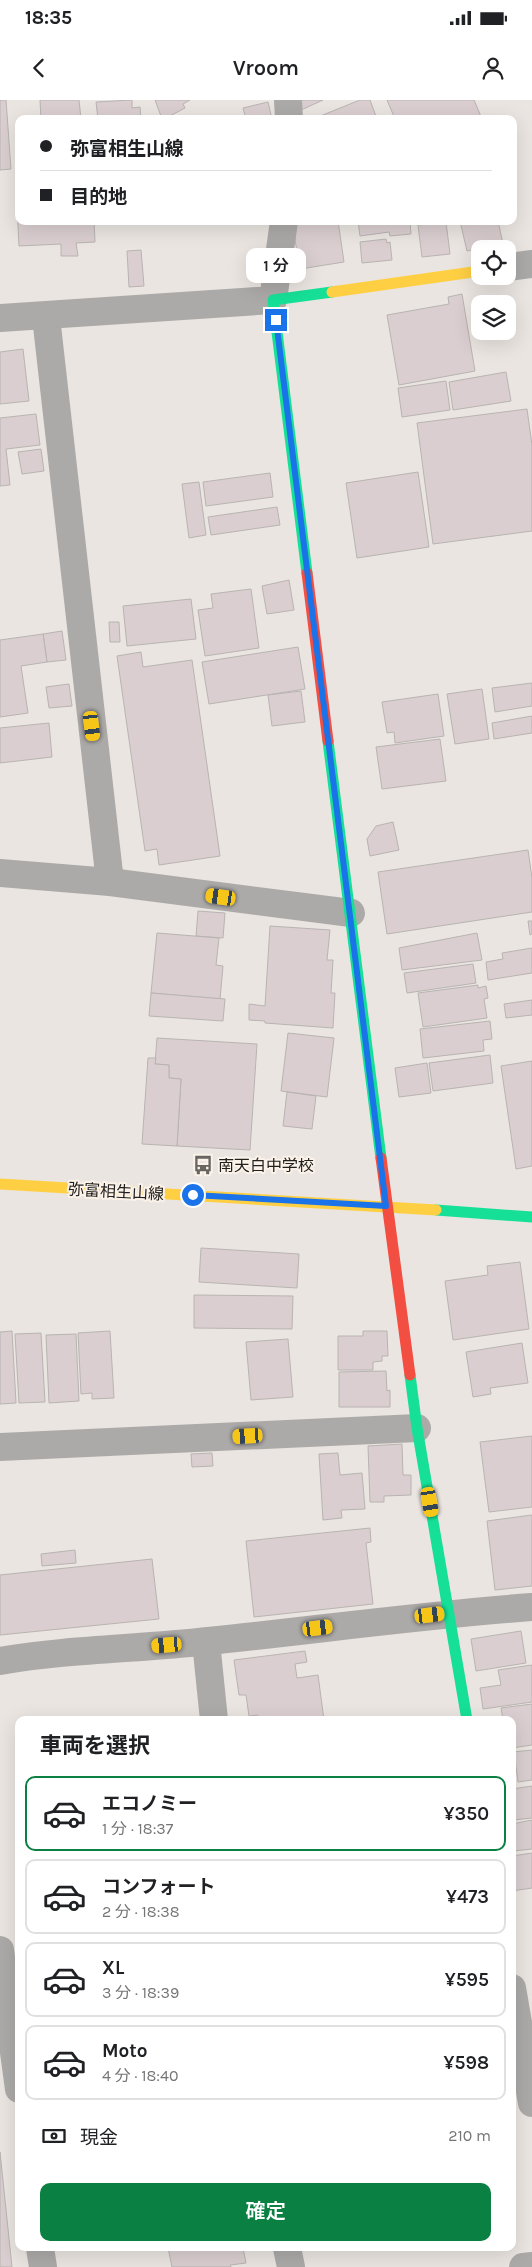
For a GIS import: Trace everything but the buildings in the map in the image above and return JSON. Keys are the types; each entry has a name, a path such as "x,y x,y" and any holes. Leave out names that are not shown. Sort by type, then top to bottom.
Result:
{"street":[{"path":"288,100 289,115"},
{"path":"283,225 273,300 386,1206 417,1428 466,1716"},
{"path":"516,266 532,264"},
{"path":"0,318 46,317 273,300 471,272"},
{"path":"46,317 110,882"},
{"path":"0,874 110,882 351,914"},
{"name":"弥富相生山線","path":"0,1184 386,1206 532,1217"},
{"path":"0,1447 417,1428"},
{"path":"0,1661 30,1656 206,1642 449,1613 532,1607"},
{"path":"206,1642 214,1716"},
{"path":"0,1950 4,2007 15,2067"},
{"path":"516,2011 532,2103"},
{"path":"40,2251 43,2267"},
{"path":"288,2251 291,2267"},
{"path":"522,2267 532,2266"}],"traffic: fast":[{"path":"307,573 273,300 332,292"},
{"path":"328,741 381,1158"},
{"path":"436,1210 532,1217"},
{"path":"410,1375 417,1428 466,1716"}],"traffic: slow":[{"path":"332,292 471,272"},
{"path":"0,1184 436,1210"}],"traffic: jam":[{"path":"307,573 328,741"},
{"path":"381,1158 410,1375"}],"place":[{"name":"南天白中学校","path":"203,1165"}],"route":[{"path":"193,1195 386,1206 276,320"}]}
